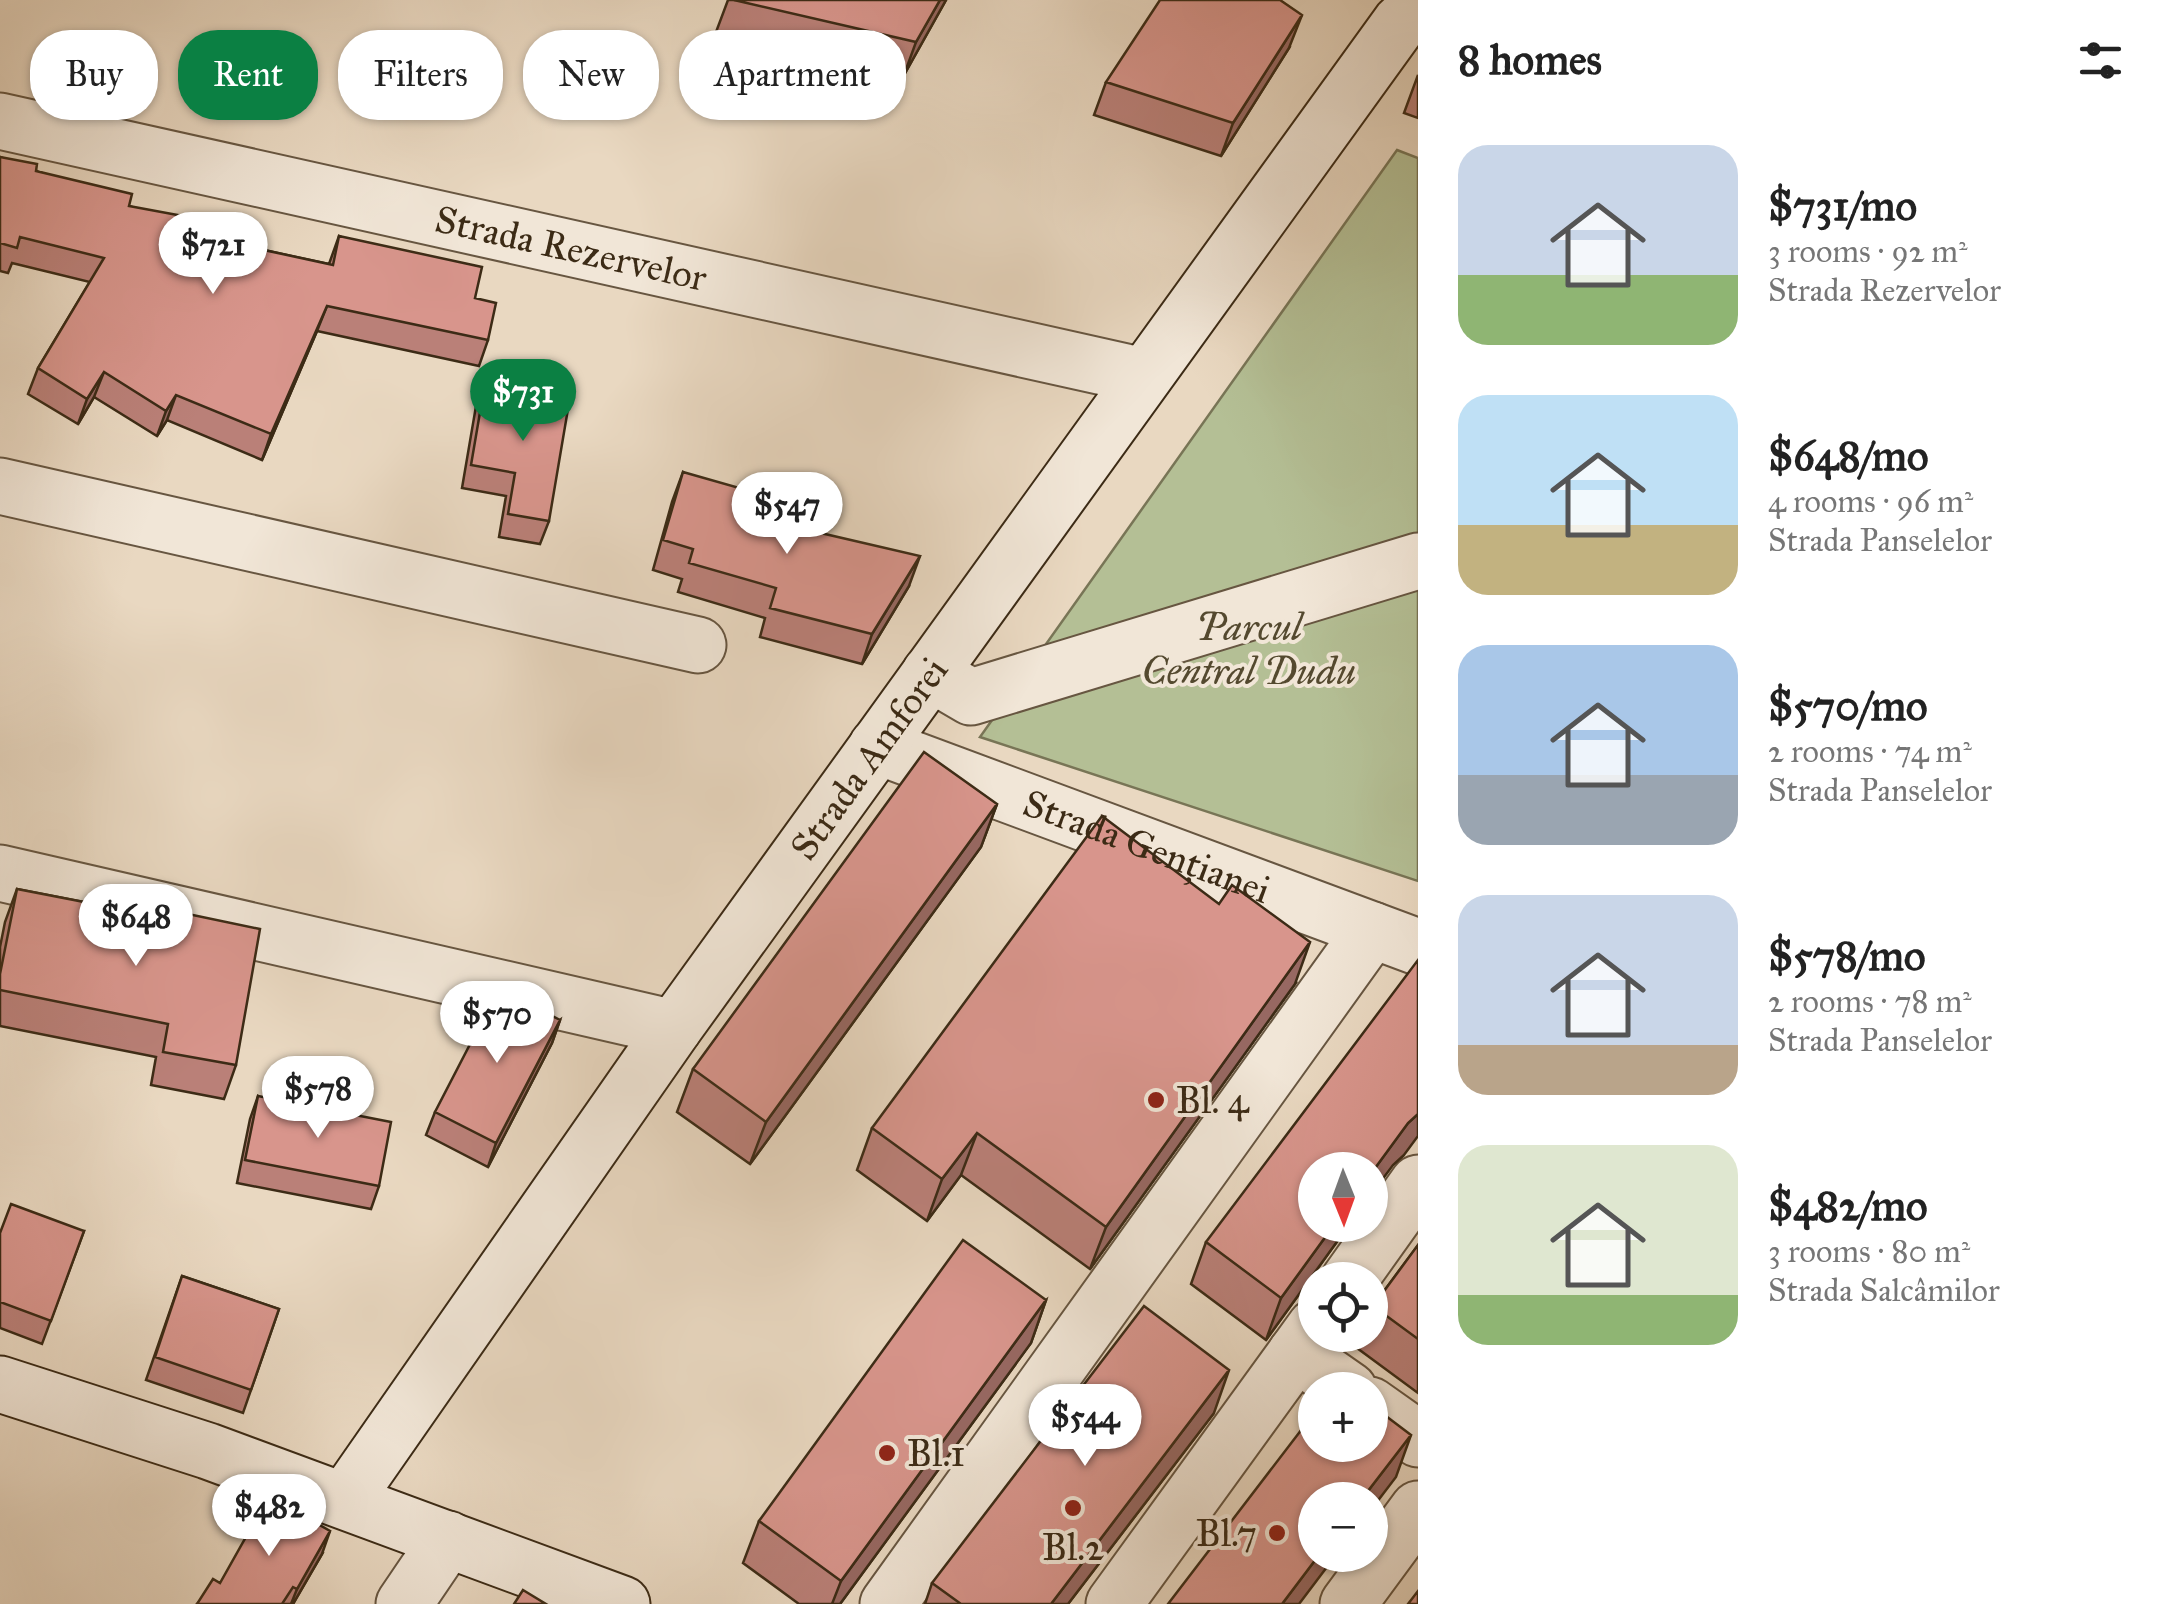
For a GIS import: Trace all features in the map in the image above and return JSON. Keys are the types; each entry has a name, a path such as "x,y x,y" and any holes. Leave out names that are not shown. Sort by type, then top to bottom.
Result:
{"street":[{"name":"Strada Amforei","path":"345,1500 674,1028 1406,10"},
{"name":"Strada Rezervelor","path":"0,121 1144,376"},
{"path":"0,486 698,644"},
{"path":"930,673 971,697 1418,561"},
{"name":"Strada Gențianei","path":"877,746 1395,939"},
{"path":"0,873 674,1028"},
{"path":"888,1604 1115,1289 1395,939"},
{"path":"1362,1262 1418,1184"},
{"path":"1115,1289 1160,1322"},
{"path":"1114,1604 1298,1351"},
{"path":"1316,1352 1333,1372"},
{"path":"1219,1366 1264,1400"},
{"path":"0,1384 190,1445 622,1604"},
{"path":"1388,1417 1418,1438"},
{"path":"1348,1604 1418,1508"},
{"path":"404,1604 448,1539"}],"green space":[{"name":"Parcul Central Dudu","path":"1397,150 1418,158 1418,881 980,737"}],"building":[{"path":"734,0 940,0 916,42 906,40 906,30 864,30"},
{"path":"1160,0 1280,0 1302,15 1233,123 1106,82"},
{"path":"0,157 37,164 36,171 132,194 129,206 253,229 250,247 333,265 339,236 482,267 475,298 496,303 488,340 327,306 271,434 176,395 166,411 104,372 87,399 38,368 104,258 20,237 17,248 0,243"},
{"path":"485,383 570,397 549,521 508,514 515,473 471,465"},
{"path":"683,472 750,491 743,515 920,556 872,634 770,608 776,588 689,563 693,549 663,540"},
{"path":"924,752 997,804 766,1122 693,1069"},
{"path":"1102,816 1219,904 1232,885 1310,942 1106,1227 977,1133 942,1179 872,1128"},
{"path":"17,889 187,922 188,914 260,929 236,1065 163,1052 168,1024 0,990"},
{"path":"1418,960 1418,1114 1387,1152 1298,1152 1298,1242 1322,1242 1307,1262 1298,1262 1298,1275 1281,1298 1206,1242"},
{"path":"496,994 521,1000 560,1020 496,1143 435,1112"},
{"path":"258,1096 391,1122 379,1186 245,1160"},
{"path":"11,1204 84,1231 51,1321 0,1302 0,1233"},
{"name":"Bl.1","path":"963,1240 1046,1300 841,1581 759,1521"},
{"path":"1418,1245 1418,1339 1388,1317 1388,1286"},
{"path":"182,1276 279,1309 251,1390 155,1357"},
{"name":"Bl.2","path":"1144,1306 1229,1370 1051,1604 961,1604 932,1583"},
{"name":"Bl.7","path":"1388,1418 1411,1435 1375,1482 1298,1482 1298,1572 1306,1572 1282,1604 1168,1604 1298,1434 1298,1462 1388,1462"},
{"path":"269,1496 330,1531 297,1589 293,1587 282,1604 197,1604 213,1579 220,1583"},
{"path":"523,1590 546,1604 514,1604"},
{"path":"1418,1591 1418,1604 1408,1604"}],"place":[{"name":"Bl. 4","path":"1156,1100"},
{"name":"Bl.1","path":"887,1453"},
{"name":"Bl.2","path":"1073,1508"},
{"name":"Bl.7","path":"1277,1533"}]}
